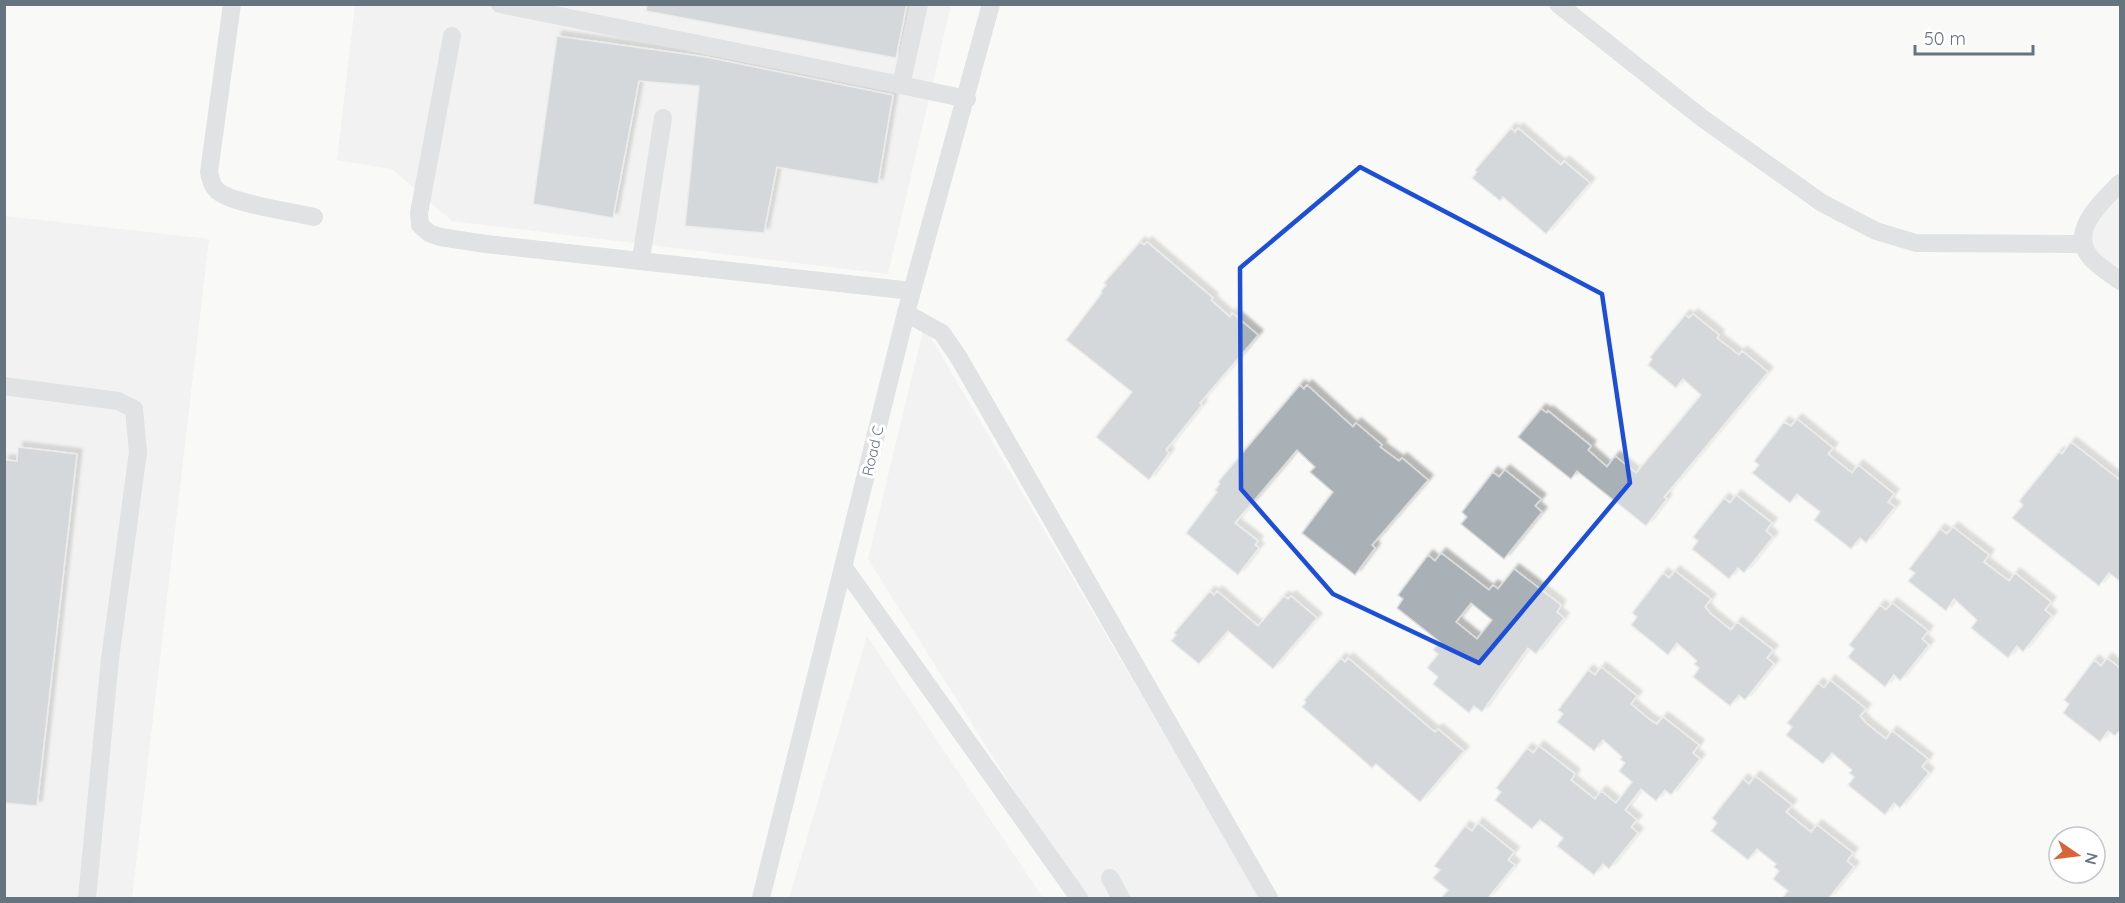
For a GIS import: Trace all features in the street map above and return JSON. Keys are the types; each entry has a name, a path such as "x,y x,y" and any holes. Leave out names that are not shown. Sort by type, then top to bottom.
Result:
{"street":[{"path":"232,4 209,172 213,186 221,194 243,201 314,218"},
{"path":"500,4 967,99"},
{"path":"901,85 919,4"},
{"name":"Road C","path":"761,898 845,569 906,313 967,99 991,4"},
{"path":"1558,4 1702,118 1822,202 1876,231 1916,243 2084,244"},
{"path":"452,36 419,213 420,225 429,233 440,237 912,291"},
{"path":"640,259 663,118"},
{"path":"2121,183 2092,212 2084,231 2084,244 2090,257 2121,281"},
{"path":"906,313 942,333 959,358 1269,898"},
{"path":"4,386 118,401 134,409 138,424 138,452 110,659 87,898"},
{"path":"845,569 1079,898"},
{"path":"1110,878 1121,898"}],"highlighted area":[{"path":"1360,167 1602,294 1630,483 1479,663 1333,594 1241,489 1240,268"}],"shaded area":[{"path":"355,5 951,5 888,274 452,221 392,169 337,160"},
{"path":"2120,184 2120,291 2087,262 2088,221"},
{"path":"5,216 209,239 132,898 5,898"},
{"path":"924,326 1261,898 1082,898 868,559"},
{"path":"867,636 1043,898 789,898"}],"building":[{"path":"647,4 907,4 896,58 646,11"},
{"path":"557,36 706,57 893,95 878,184 777,167 764,233 685,226 699,86 639,81 613,218 533,204"},
{"path":"1511,128 1515,132 1518,128 1561,165 1564,161 1590,183 1546,234 1503,197 1500,201 1472,178 1477,172 1475,170"},
{"path":"1140,242 1144,245 1147,242 1213,298 1211,300 1230,317 1232,313 1258,335 1200,403 1202,405 1166,450 1169,453 1149,480 1096,437 1132,392 1066,340 1102,293 1106,285 1104,283"},
{"path":"1693,314 1719,335 1717,338 1739,355 1742,351 1768,372 1664,497 1667,499 1646,526 1577,471 1571,479 1518,437 1541,409 1547,413 1548,411 1591,446 1588,450 1607,467 1615,456 1636,473 1701,395 1683,379 1676,388 1648,365 1652,359 1650,357 1685,315 1689,318"},
{"path":"1300,385 1304,389 1307,385 1353,427 1356,423 1382,445 1380,447 1399,461 1402,458 1428,480 1372,545 1375,548 1355,575 1302,533 1333,492 1310,472 1315,467 1297,450 1235,523 1258,541 1255,545 1259,548 1238,575 1186,533 1217,492 1215,490 1220,484 1218,482"},
{"path":"1797,419 1833,448 1828,454 1852,473 1858,465 1894,494 1888,502 1895,507 1866,543 1860,538 1851,549 1814,520 1820,512 1797,494 1790,503 1752,473 1759,465 1754,461 1784,422 1791,426"},
{"path":"2071,442 2121,481 2121,582 2109,573 2099,586 2012,518 2023,505 2019,501 2059,452 2062,454"},
{"path":"18,447 77,454 37,806 4,803 4,460 17,461"},
{"path":"1505,470 1541,499 1535,506 1542,512 1504,559 1461,524 1467,517 1462,512 1493,472 1499,477"},
{"path":"1736,495 1772,523 1766,531 1773,537 1744,573 1738,568 1729,579 1692,549 1698,541 1693,537 1724,498 1730,503"},
{"path":"1953,527 1989,555 1984,562 2009,581 2015,573 2051,602 2045,610 2052,616 2023,652 2017,646 2008,658 1971,628 1977,620 1954,599 1946,611 1908,581 1915,573 1909,569 1940,529 1947,534"},
{"path":"1441,553 1489,590 1493,585 1498,589 1514,569 1561,605 1557,612 1564,618 1536,654 1528,648 1482,712 1474,706 1469,713 1433,684 1438,677 1427,668 1438,654 1433,650 1440,642 1397,608 1403,599 1398,595 1428,555 1435,561","holes":["1471,603 1492,620 1477,639 1456,622"]},
{"path":"1675,571 1711,599 1705,607 1711,614 1731,630 1737,622 1773,650 1767,658 1774,664 1745,700 1739,695 1730,706 1693,677 1699,668 1694,664 1697,661 1677,643 1668,655 1631,625 1637,617 1632,613 1663,573 1669,578"},
{"path":"1210,591 1214,595 1217,591 1258,626 1284,596 1288,599 1291,596 1317,618 1273,669 1228,631 1199,664 1171,641 1176,635 1174,633"},
{"path":"1892,603 1928,631 1922,639 1929,645 1900,681 1894,675 1885,687 1848,657 1854,649 1849,645 1880,605 1886,610"},
{"path":"1341,658 1345,662 1348,658 1431,729 1435,732 1438,729 1464,751 1420,802 1376,764 1372,768 1302,707 1306,702 1304,700"},
{"path":"2107,658 2121,669 2121,729 2115,736 2108,731 2100,742 2063,713 2069,704 2064,700 2094,660 2101,666"},
{"path":"1601,667 1637,696 1631,704 1650,720 1657,724 1663,717 1699,745 1693,753 1700,759 1671,795 1665,790 1656,801 1641,789 1625,810 1637,820 1631,827 1638,833 1609,869 1603,864 1594,875 1557,846 1563,838 1540,820 1532,829 1495,800 1501,792 1496,788 1527,748 1533,753 1539,746 1575,774 1571,780 1595,799 1601,791 1616,803 1632,782 1619,771 1625,763 1620,759 1622,757 1603,740 1594,751 1557,722 1563,714 1558,710 1588,670 1595,675"},
{"path":"1830,680 1866,709 1860,716 1866,723 1886,739 1892,731 1928,759 1922,767 1929,773 1900,808 1894,803 1885,815 1848,785 1854,777 1849,773 1852,770 1832,753 1823,764 1786,735 1792,727 1787,723 1818,683 1824,688"},
{"path":"1755,776 1792,805 1786,812 1802,825 1811,832 1817,825 1853,853 1847,861 1854,867 1829,898 1782,898 1788,891 1773,879 1779,871 1774,867 1776,864 1757,849 1748,860 1711,831 1717,823 1712,818 1743,779 1749,784"},
{"path":"1478,823 1514,852 1508,860 1515,865 1488,898 1441,898 1448,890 1433,878 1440,870 1434,866 1465,826 1472,831"}]}
